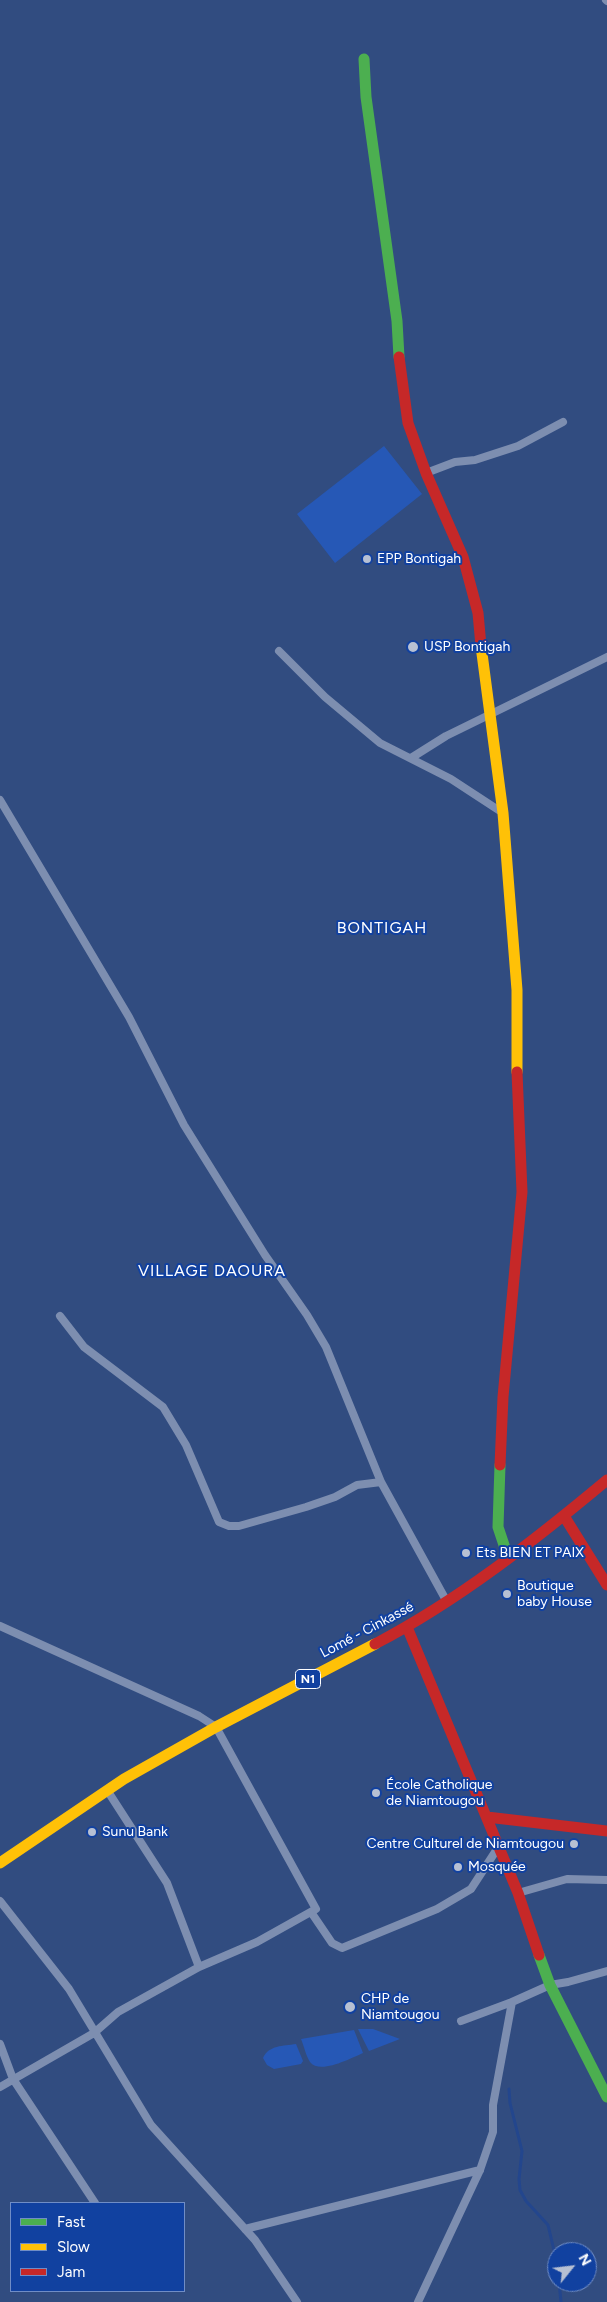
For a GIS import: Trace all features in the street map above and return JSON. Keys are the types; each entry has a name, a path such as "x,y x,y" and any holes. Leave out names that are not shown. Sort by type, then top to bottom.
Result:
{"main road":[{"path":"364,59 366,98 397,321 401,380 408,422 426,473 463,557 478,613 489,716 503,813 517,990 517,1073 522,1192 502,1406 498,1528 508,1557"},
{"name":"Lomé - Cinkassé","path":"0,1864 107,1790 216,1727 407,1627 448,1602 564,1516 607,1480"},
{"path":"564,1516 607,1585"},
{"path":"407,1627 518,1893 550,1984 605,2090"},
{"path":"487,1817 607,1832"}],"street":[{"path":"426,473 456,462 475,460 518,446 563,422"},
{"path":"279,651 300,674 380,742 451,779 503,813"},
{"path":"411,758 446,736 607,657"},
{"path":"0,800 129,1017 184,1125 264,1255 307,1315 326,1347 380,1482 448,1602"},
{"path":"60,1316 84,1347 163,1407 186,1445 219,1522 229,1526 239,1526 336,1497 357,1485 380,1482"},
{"path":"0,2087 94,2033 118,2012 199,1967 257,1942 316,1909 216,1727 199,1716 1,1628"},
{"path":"107,1790 168,1883 199,1967"},
{"path":"311,1912 332,1943 342,1948 437,1908 471,1889 499,1846"},
{"path":"518,1893 567,1879 607,1880"},
{"path":"0,1901 69,1989 94,2033 152,2125 245,2230 297,2302"},
{"path":"461,2021 512,2002 550,1984 568,1982 607,1971"},
{"path":"418,2302 480,2170 493,2132 493,2105 512,2002"},
{"path":"0,2044 13,2079 94,2202"},
{"path":"245,2230 480,2170"}],"shaded area":[{"path":"384,446 422,494 335,563 297,514"},
{"path":"358,2029 373,2029 400,2039 369,2051"},
{"path":"354,2030 363,2053 328,2066 315,2066 310,2062 301,2039"},
{"path":"296,2044 303,2061 301,2064 274,2069 267,2065 263,2058 273,2048"}],"waterway":[{"path":"509,2089 510,2103 522,2151 519,2179 520,2190 526,2201 548,2225 552,2242"},
{"path":"560,2292 561,2302"}],"traffic: fast":[{"path":"364,59 366,97 397,321 399,357"},
{"path":"500,1465 498,1527 508,1557"},
{"path":"539,1955 550,1985 607,2097"}],"traffic: slow":[{"path":"481,646 503,813 517,990 517,1072"},
{"path":"0,1863 124,1779 216,1727 375,1644"}],"traffic: jam":[{"path":"399,357 408,423 426,473 463,557 478,613 481,646"},
{"path":"500,1465 503,1397 522,1192 517,1072"},
{"path":"375,1644 437,1608 496,1568 607,1480"},
{"path":"564,1516 607,1585"},
{"path":"407,1627 518,1893 539,1955"},
{"path":"487,1817 607,1831"}],"place":[{"name":"EPP Bontigah","path":"367,559"},
{"name":"USP Bontigah","path":"413,647"},
{"name":"Ets BIEN ET PAIX","path":"466,1553"},
{"name":"Boutique baby House","path":"507,1594"},
{"name":"École Catholique de Niamtougou","path":"376,1793"},
{"name":"Sunu Bank","path":"92,1832"},
{"name":"Centre Culturel de Niamtougou","path":"574,1844"},
{"name":"Mosquée","path":"458,1867"},
{"name":"CHP de Niamtougou","path":"350,2007"}],"district":[{"name":"BONTIGAH","path":"382,928"},
{"name":"VILLAGE DAOURA","path":"212,1271"}]}
